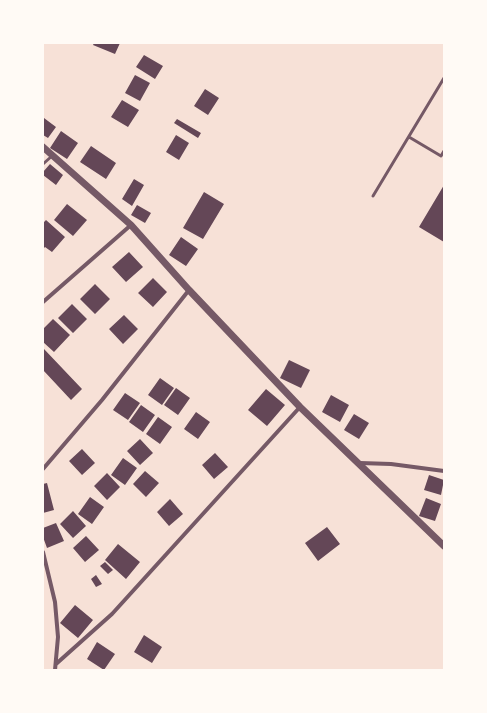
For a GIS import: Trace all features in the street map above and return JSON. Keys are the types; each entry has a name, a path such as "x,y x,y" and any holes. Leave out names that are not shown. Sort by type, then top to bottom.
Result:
{"street":[{"path":"43,147 131,225 189,290 300,407 444,546"},
{"path":"43,302 131,225"},
{"path":"43,469 102,400 189,290"},
{"path":"56,664 112,614 300,407"},
{"path":"359,463 397,464 444,471"},
{"path":"43,552 55,602 58,637 55,670"}],"lane":[{"path":"373,196 444,78"},
{"path":"409,137 441,156 444,151"},
{"path":"43,164 53,156"}],"building":[{"path":"94,43 120,43 115,54 93,45"},
{"path":"144,55 163,66 155,79 136,67"},
{"path":"135,75 150,83 140,101 125,93"},
{"path":"205,89 219,98 208,115 194,106"},
{"path":"122,100 139,110 128,127 111,117"},
{"path":"44,118 56,127 48,138 43,135"},
{"path":"177,119 201,133 198,138 174,123"},
{"path":"61,131 78,143 67,159 50,148"},
{"path":"176,135 189,143 179,160 166,152"},
{"path":"91,146 116,163 106,179 80,162"},
{"path":"50,164 63,175 56,185 43,175 43,172"},
{"path":"134,179 144,185 132,206 122,199"},
{"path":"444,185 444,242 419,227"},
{"path":"204,192 224,204 203,239 183,228"},
{"path":"67,204 87,220 73,236 54,220"},
{"path":"137,205 151,213 145,223 131,215"},
{"path":"46,220 65,237 52,252 45,247 43,249 43,223"},
{"path":"181,237 198,249 186,266 169,255"},
{"path":"129,252 143,267 126,282 112,267"},
{"path":"153,278 167,292 153,307 138,293"},
{"path":"95,284 110,299 95,314 80,299"},
{"path":"72,304 87,319 73,333 58,318"},
{"path":"124,315 138,329 123,344 109,329"},
{"path":"53,319 70,335 54,352 43,342 43,329"},
{"path":"44,349 82,389 71,400 43,370"},
{"path":"289,360 310,370 301,388 280,378"},
{"path":"160,378 174,388 162,405 148,395"},
{"path":"176,388 190,398 178,415 164,405"},
{"path":"266,389 285,405 267,426 248,410"},
{"path":"125,393 140,403 128,420 113,410"},
{"path":"331,395 349,405 340,422 322,412"},
{"path":"141,405 155,415 143,432 129,422"},
{"path":"196,412 210,422 198,439 184,429"},
{"path":"354,414 369,423 359,439 344,430"},
{"path":"158,417 172,427 160,444 146,434"},
{"path":"140,439 153,453 140,465 127,451"},
{"path":"82,449 95,463 82,475 69,461"},
{"path":"215,453 228,467 214,479 202,465"},
{"path":"123,458 137,468 125,485 111,475"},
{"path":"145,471 159,483 146,497 133,484"},
{"path":"107,473 120,487 107,500 94,486"},
{"path":"429,475 444,480 441,495 424,490"},
{"path":"47,483 54,510 43,513 43,484"},
{"path":"90,497 104,507 92,524 78,514"},
{"path":"426,498 441,504 435,521 419,516"},
{"path":"170,499 183,514 169,526 157,512"},
{"path":"73,511 86,526 73,538 60,524"},
{"path":"56,523 64,541 47,548 43,537 43,528"},
{"path":"327,527 340,544 318,561 305,543"},
{"path":"86,536 99,550 85,562 73,548"},
{"path":"118,544 140,562 126,579 105,560"},
{"path":"105,562 113,570 108,574 100,566"},
{"path":"96,575 102,584 96,587 91,579"},
{"path":"75,605 93,620 78,638 60,623"},
{"path":"144,635 162,647 152,663 134,652"},
{"path":"97,642 115,654 104,670 87,659"}]}
